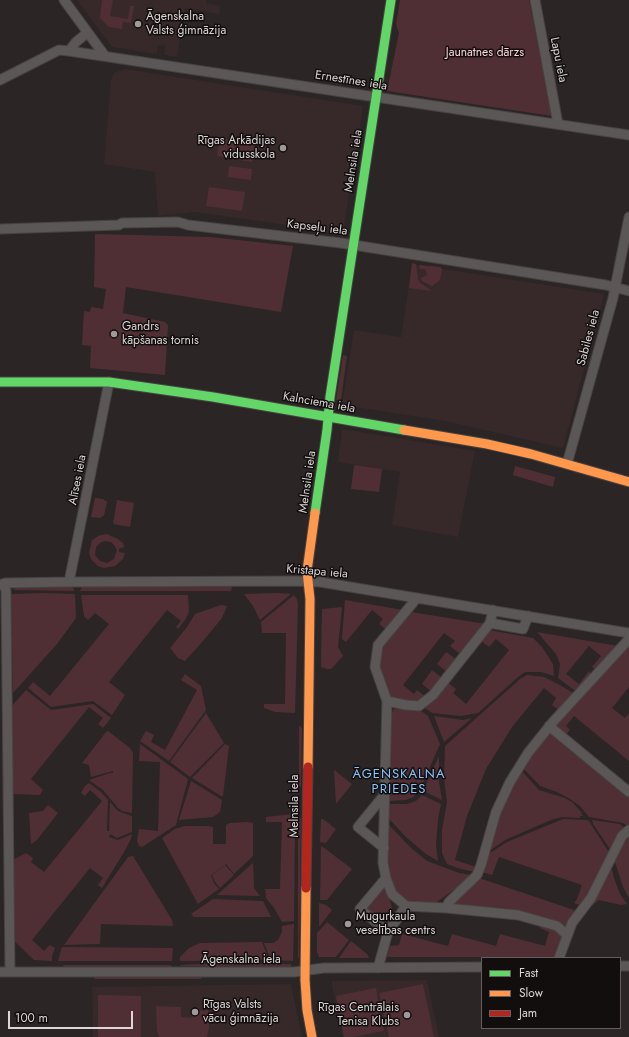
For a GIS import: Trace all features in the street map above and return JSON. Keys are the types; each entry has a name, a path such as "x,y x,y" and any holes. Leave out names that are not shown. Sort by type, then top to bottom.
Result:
{"street":[{"path":"64,0 105,56"},
{"name":"Melnsila iela","path":"312,1037 307,1010 305,971 310,599 308,565 328,417 390,0"},
{"name":"Lapu iela","path":"535,0 558,124"},
{"path":"69,51 76,42 87,33"},
{"name":"Ernestīnes iela","path":"0,80 59,50 558,124 629,136"},
{"name":"Sabiles iela","path":"567,464 616,287 629,217"},
{"name":"Kapseļu iela","path":"0,229 119,225 122,223 178,222 188,225 353,245 616,287 629,291"},
{"name":"Kalnciema iela","path":"0,382 110,382 213,397 464,440 531,454 629,482"},
{"name":"Alīses iela","path":"69,582 110,382"},
{"name":"Kristapa iela","path":"2,584 69,582 308,582 493,610 629,633"},
{"path":"2,584 6,592 4,802 10,972"},
{"path":"417,598 378,646 375,667 387,701 383,864 392,894 406,906 446,908 518,915 557,926 567,935"},
{"path":"387,701 419,706 433,695 490,623 493,610"},
{"path":"490,623 523,629 528,616"},
{"path":"446,908 449,902 477,874 496,812 508,787 528,753 549,726 629,639"},
{"path":"549,726 629,792"},
{"path":"384,848 358,827 385,794"},
{"path":"559,957 572,923 591,898 622,836 629,830"},
{"path":"386,878 360,909 388,932"},
{"path":"378,968 388,932 406,906"},
{"name":"Āgenskalna iela","path":"0,972 305,971 324,968 481,967"}],"shaded area":[{"name":"Āgenskalna Valsts ģimnāzija","path":"77,0 206,0 206,3 221,6 219,14 185,8 177,57 164,55 165,46 158,45 157,54 112,47"},
{"name":"Rīgas Arkādijas vidusskola","path":"125,69 363,106 343,233 195,212 158,216 155,172 104,164 111,80 114,73"},
{"path":"412,264 604,294 563,448 445,421 342,405 354,330 401,337"},
{"path":"342,429 475,451 458,537 392,525 400,472 338,462"},
{"path":"427,980 439,1037 343,1037 332,981"},
{"name":"Rīgas Valsts vācu ģimnāzija","path":"291,984 302,1037 93,1037 92,987"}],"green space":[{"path":"102,0 113,0 110,16 128,19 130,6 134,6 131,23 123,22 122,29 109,27 100,18"},
{"name":"Jaunatnes dārzs","path":"400,0 529,0 552,116 387,91 399,33 396,24"},
{"path":"220,138 255,144 252,162 217,156"},
{"path":"229,166 252,169 251,180 228,177"},
{"path":"209,187 245,192 242,211 206,206"},
{"path":"95,234 210,237 293,246 281,312 126,287 123,313 165,322 168,325 165,375 90,368 91,346 82,345 84,311 90,312 91,307 103,309 106,289 94,287"},
{"path":"412,263 416,264 420,283 432,291 409,288"},
{"path":"420,265 440,267 442,269 440,280 432,286 422,281 421,278 427,275 425,269 420,269"},
{"path":"343,355 347,356 341,400 336,400"},
{"path":"354,465 382,469 379,492 351,489"},
{"path":"515,466 555,477 553,487 513,475"},
{"path":"95,498 103,499 107,502 104,515 100,518 91,517"},
{"path":"117,500 134,503 130,527 113,524"},
{"path":"107,534 123,543 124,547 119,549 119,552 125,553 123,559 115,566 104,568 98,566 91,559 89,553 92,540 100,535","holes":["104,541 111,542 117,550 114,559 107,563 100,561 95,555 96,547"]},
{"path":"72,587 74,591 13,590 16,588"},
{"path":"82,587 232,587 231,591 80,591"},
{"path":"43,593 75,594 76,618 57,644 13,693 11,595"},
{"path":"244,594 291,594 260,620 253,606"},
{"path":"81,595 188,595 189,612 178,629 176,627 181,621 167,610 109,682 125,695 112,715 93,701 51,707 28,688 33,682 50,696 109,624 95,613 88,620 84,616"},
{"path":"294,595 297,599 298,605 295,713 275,712 264,708 264,704 285,704 286,633 262,633 261,622"},
{"path":"345,600 403,610 387,628 384,628 379,624 383,619 372,610 346,642 342,639"},
{"path":"221,605 227,606 222,618 185,661 178,658 170,648 187,627 195,614"},
{"path":"342,607 338,647 343,656 331,669 327,669 321,667 322,609"},
{"path":"411,612 486,624 461,655 450,646 455,641 444,633 403,685 414,694 417,690 426,697 415,703 388,696 380,669 379,658 387,640"},
{"path":"489,630 533,638 542,647 553,664 554,676 541,672 525,672 478,713 461,716 432,713 422,706 447,682 456,689 453,693 466,704 509,650 496,639 489,647 480,640"},
{"path":"537,632 618,646 596,670 592,667 601,656 589,646 566,674 579,684 589,671 592,675 577,692 558,678 560,664 556,654"},
{"path":"625,647 629,647 629,687 612,708 625,718 629,713 629,761 574,716 566,726 570,730 565,736 552,725"},
{"path":"446,652 456,659 447,672 437,664"},
{"path":"432,670 442,678 431,691 422,684"},
{"path":"185,674 201,686 206,710 169,761 140,741 146,731 154,735 151,742 165,750 197,690 181,680"},
{"path":"527,675 544,677 575,694 560,711 552,705 556,698 544,688 512,727 486,769 467,816 455,860 476,867 474,872 447,864 442,853 442,830 447,802 444,778 445,746 520,679"},
{"path":"26,690 51,710 93,704 111,718 103,728 98,724 103,718 89,707 31,779 43,790 40,795 12,794 11,707"},
{"path":"402,708 420,710 428,716 440,744 419,792 406,800 389,801 391,714 394,709"},
{"path":"206,713 224,743 190,777 170,762"},
{"path":"434,716 463,720 472,718 444,742"},
{"path":"299,725 302,728 301,787 299,787"},
{"path":"550,728 629,794 629,827 623,823 589,817 580,806 570,799 557,792 540,786 522,767"},
{"path":"108,731 130,748 133,753 132,813 122,811 118,808 103,790 89,780 113,773 113,771 91,777 89,765 82,763"},
{"path":"140,744 188,779 176,825 142,847 139,846 137,841 139,829 158,831 160,762 139,761"},
{"path":"225,744 229,746 223,796 221,796 192,778"},
{"path":"439,756 439,782 442,800 423,791"},
{"path":"334,770 352,784 336,804"},
{"path":"521,770 539,790 565,798 572,802 583,816 580,816 580,818 562,817 551,820 505,840 488,852 495,826 506,799"},
{"path":"191,781 222,800 220,812 213,817 179,820"},
{"path":"89,783 101,792 108,800 107,831 109,831 110,802 118,811 132,816 132,832 117,838 110,834 109,837 118,840 132,834 131,839 102,888 98,885 103,878 90,868 32,940 44,951 50,945 55,948 52,961 34,960 14,941 13,860 26,853 33,858 31,862 44,872 102,801 90,790 85,796 81,793 85,786"},
{"path":"422,795 441,804 436,845 438,861 426,854 407,838 389,819 389,804 407,804 416,801"},
{"path":"48,805 58,813 37,840 31,844 29,813 43,811"},
{"path":"298,814 301,819 299,958 298,958"},
{"path":"295,815 294,921 282,922 266,898 265,889 280,889 282,822 266,822 266,817"},
{"path":"321,819 336,829 326,843 320,842"},
{"path":"563,819 589,821 610,854 582,906 574,903 582,885 499,857 492,875 481,872 487,855 507,842"},
{"path":"592,820 620,824 626,830 612,852 593,824"},
{"path":"230,823 253,823 253,856 234,874 226,864 211,875 214,883 219,889 198,904 162,838 175,829 184,826 207,826 213,827 213,844 226,844 226,825"},
{"path":"388,824 411,848 427,861 459,873 471,875 459,886 434,904 409,903 396,893 389,876 386,851"},
{"path":"629,834 629,898 623,887 614,859 621,843"},
{"path":"321,846 352,869 327,900 320,900"},
{"path":"133,856 172,920 173,926 101,924 100,944 64,945 128,857"},
{"path":"253,863 254,888 260,896 217,895"},
{"path":"225,865 234,875 220,888 212,875"},
{"path":"611,865 620,894 627,904 621,905 599,900 590,907 587,907"},
{"path":"479,878 577,911 567,931 557,925 507,908 451,906"},
{"path":"385,881 393,917 387,929 362,909"},
{"path":"213,899 263,901 271,917 194,917 191,914"},
{"path":"319,903 326,905 332,910 319,927"},
{"path":"327,922 349,940 336,957 319,957 317,952 317,933"},
{"path":"541,923 557,928 564,936 558,957 387,957 390,946 399,945 402,934 448,946 452,934 496,946 500,934 545,946 549,932 540,928"},
{"path":"294,924 293,961 271,960 264,943 273,943 278,940 282,932 282,926"},
{"path":"351,941 367,954 369,958 339,958"},
{"path":"262,942 269,960 180,961 180,957 189,948 200,943"},
{"path":"62,947 173,948 172,961 58,961"},
{"path":"198,964 291,964 291,966 180,966"},
{"path":"63,965 171,965 171,967 64,967"},
{"path":"94,977 201,977 201,979 95,979"},
{"name":"Rīgas Centrālais Tenisa Klubs","path":"423,984 434,1037 389,1037 379,993"},
{"path":"376,988 384,1031 353,1037 344,1037 336,996"},
{"path":"98,995 141,996 141,1037 98,1037"},
{"path":"156,1006 181,1007 181,1017 193,1018 194,1011 208,1010 209,1028 207,1037 159,1037 157,1030"}],"traffic: fast":[{"path":"315,513 327,430 330,397 391,0"},
{"path":"0,382 109,382 213,397 404,430"}],"traffic: slow":[{"path":"404,430 487,444 531,454 629,482"},
{"path":"308,767 310,599 307,571 315,513"},
{"path":"306,888 305,980 307,1010 312,1037"}],"traffic: jam":[{"path":"306,888 308,767"}],"place":[{"name":"Āgenskalna Valsts ģimnāzija","path":"138,24"},
{"name":"Rīgas Arkādijas vidusskola","path":"283,148"},
{"name":"Gandrs kāpšanas tornis","path":"114,334"},
{"name":"Mugurkaula veselības centrs","path":"348,924"},
{"name":"Rīgas Valsts vācu ģimnāzija","path":"195,1012"},
{"name":"Rīgas Centrālais Tenisa Klubs","path":"407,1015"}],"district":[{"name":"ĀGENSKALNA PRIEDES","path":"399,782"}]}
